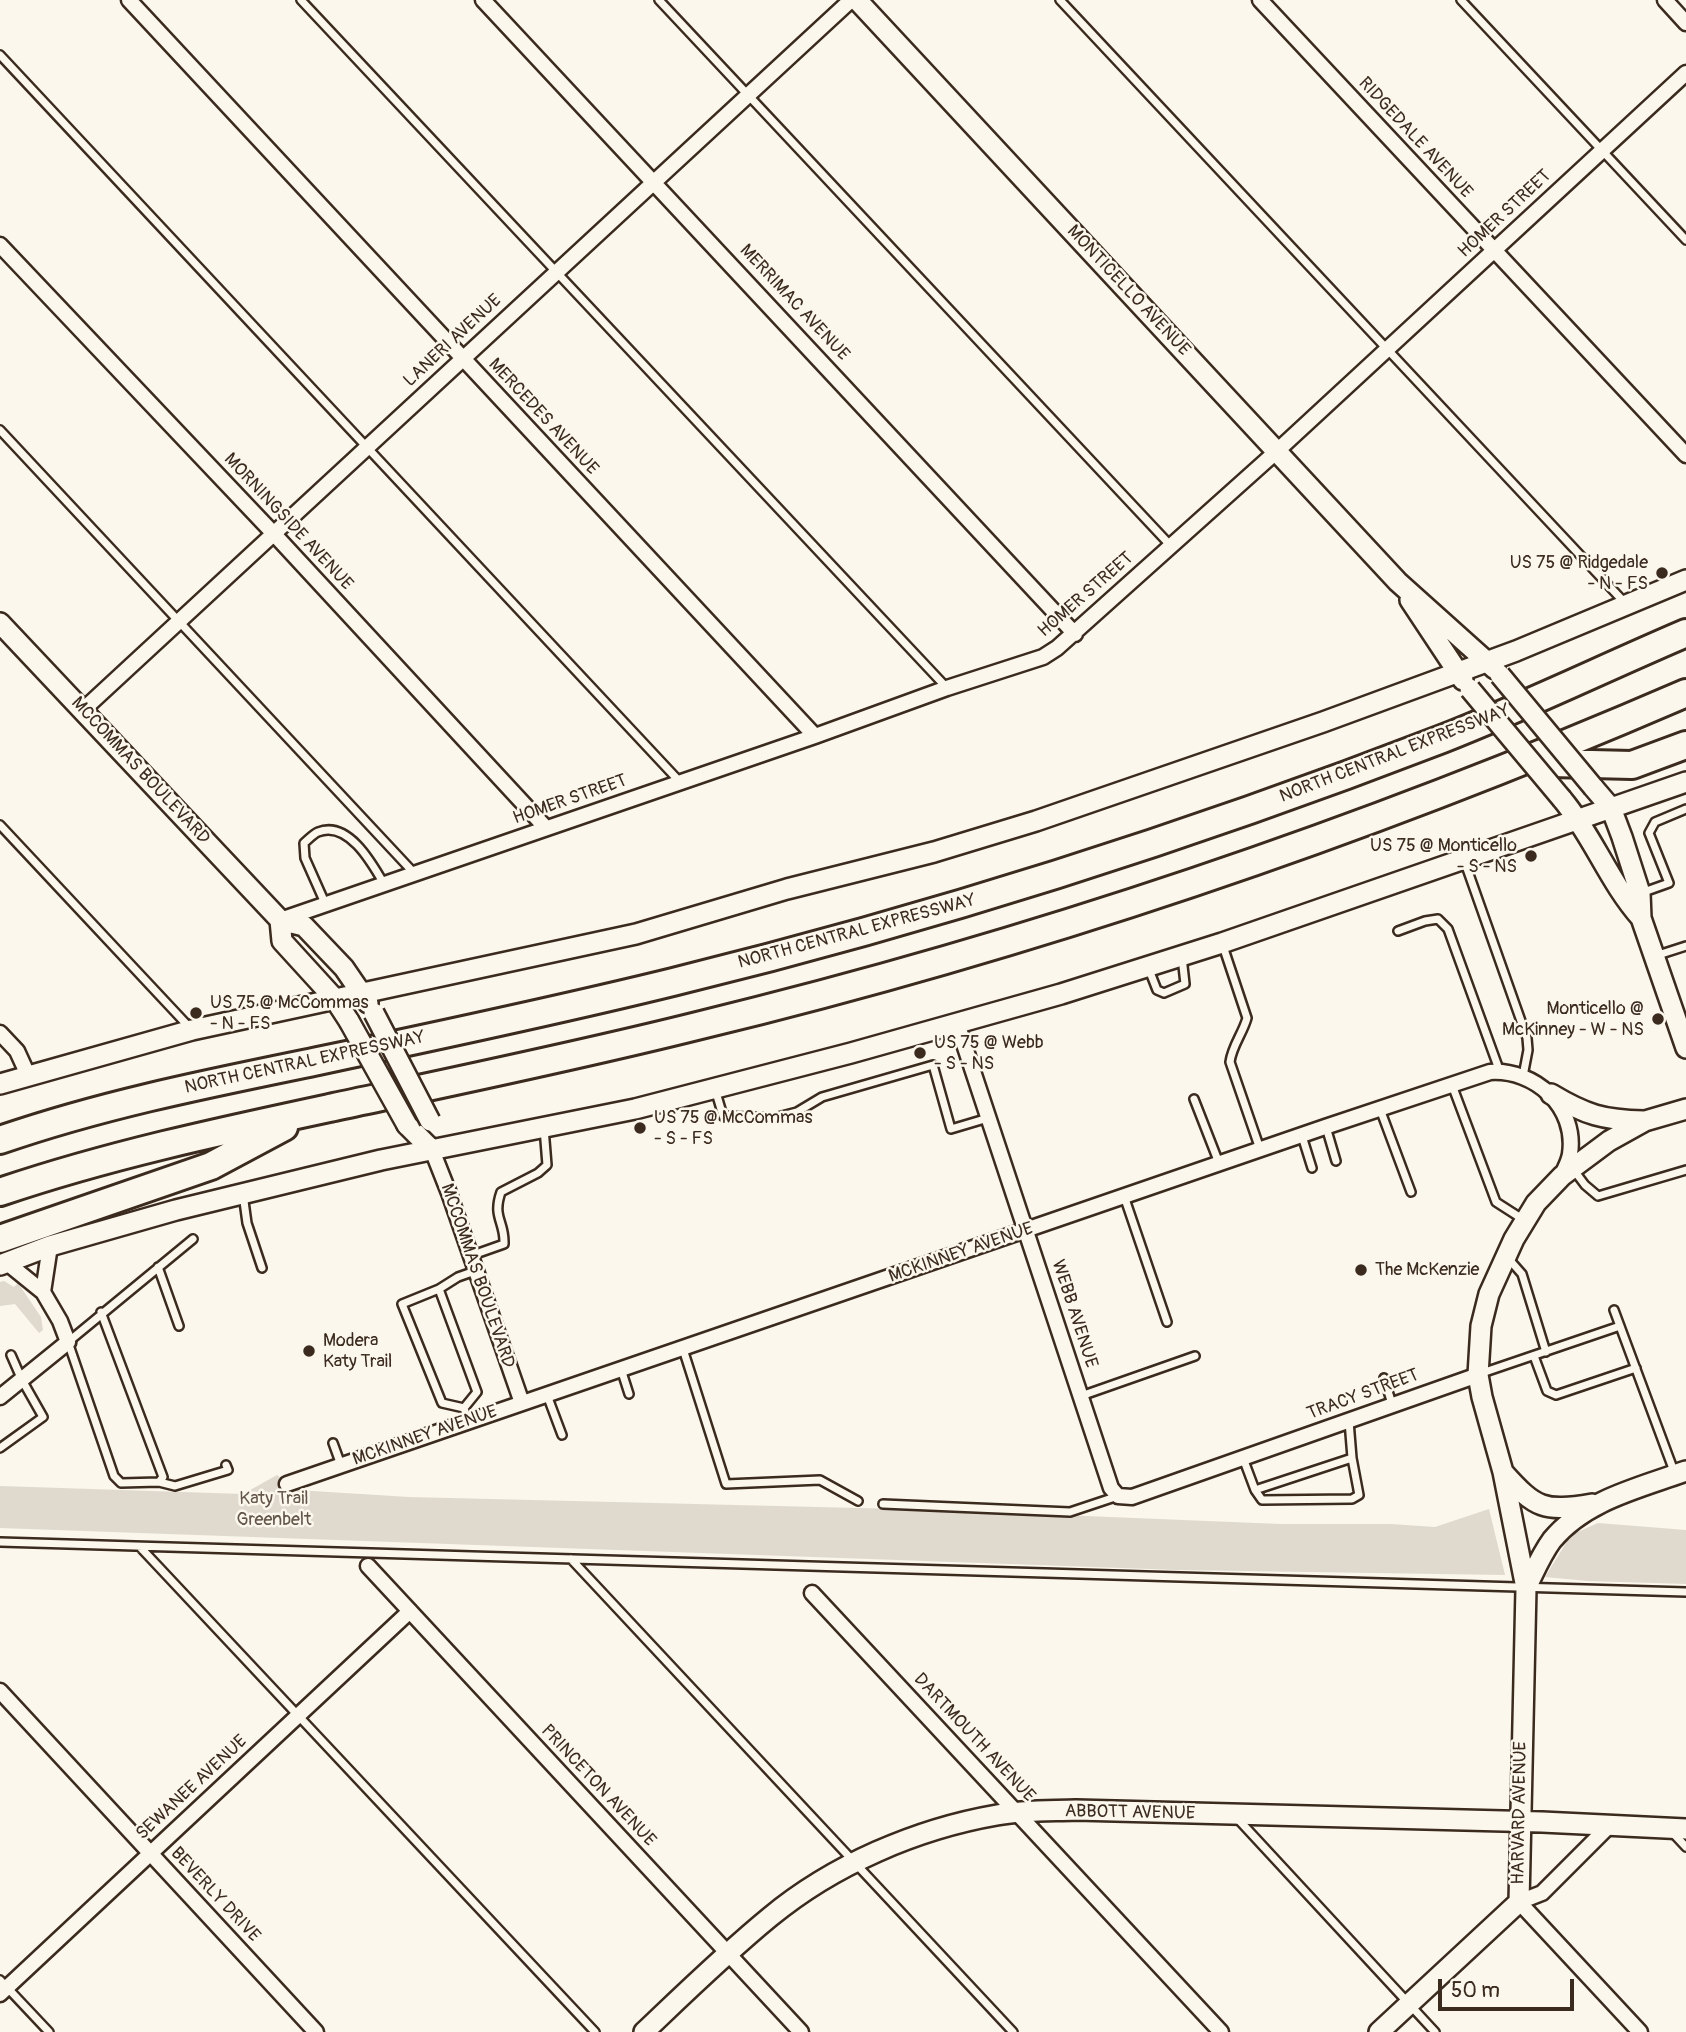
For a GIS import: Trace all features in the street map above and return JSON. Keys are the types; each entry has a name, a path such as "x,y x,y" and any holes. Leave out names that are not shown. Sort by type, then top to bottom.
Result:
{"highway":[{"name":"NORTH CENTRAL EXPRESSWAY","path":"0,1140 55,1121 184,1088 674,982 930,913 1186,832 1412,750 1482,723 1683,633"},
{"path":"0,1192 146,1149 674,1032 958,956 1149,897 1262,858 1521,762 1686,693"},
{"path":"1521,762 1632,765 1686,745"},
{"path":"2,1255 211,1166 312,1112"}],"street":[{"name":"MERCEDES AVENUE","path":"129,0 815,736"},
{"name":"MERRIMAC AVENUE","path":"484,0 1075,634"},
{"name":"LANERI AVENUE","path":"83,710 851,0"},
{"name":"MONTICELLO AVENUE","path":"858,0 1398,582 1494,668 1611,808 1640,893 1641,918 1686,1048"},
{"name":"RIDGEDALE AVENUE","path":"1260,0 1686,455"},
{"path":"1665,0 1686,23"},
{"name":"HOMER STREET","path":"280,920 1043,657 1075,634 1277,451 1686,73"},
{"name":"MORNINGSIDE AVENUE","path":"0,245 274,534 546,828"},
{"path":"0,1084 192,1030 636,934 933,852 1036,821 1457,673 1494,668 1686,580"},
{"name":"MONTICELLO AVENUE","path":"1398,582 1457,673 1579,819 1625,900 1641,918"},
{"name":"MCCOMMAS BOULEVARD","path":"0,622 280,920 304,926 344,968 362,993 430,1121 432,1150 522,1403"},
{"path":"2,1255 50,1245 243,1193 432,1150 635,1109 957,1023 1222,943 1686,782"},
{"name":"MCCOMMAS BOULEVARD","path":"280,920 282,941 334,998 407,1125 432,1150"},
{"name":"WEBB AVENUE","path":"957,1023 1111,1488 1118,1496"},
{"path":"0,1033 16,1051 28,1075"},
{"name":"MCKINNEY AVENUE","path":"287,1484 466,1415 547,1395 1490,1072 1523,1076 1551,1094 1564,1112 1570,1133 1573,1167"},
{"path":"1551,1094 1580,1111 1611,1120 1645,1121"},
{"path":"1573,1167 1609,1141 1645,1121 1686,1109"},
{"name":"HARVARD AVENUE","path":"1573,1167 1536,1203 1506,1255 1489,1294 1481,1326 1478,1374 1485,1414 1503,1472 1526,1588 1519,1902 1640,2032"},
{"path":"43,1292 50,1245"},
{"path":"0,1397 68,1342 60,1321 43,1292 2,1255"},
{"name":"TRACY STREET","path":"1118,1496 1132,1497 1478,1374"},
{"path":"1503,1472 1525,1497 1551,1508 1571,1508 1598,1503 1681,1473"},
{"name":"HARVARD AVENUE","path":"1526,1588 1541,1557 1553,1540 1570,1522 1598,1503"},
{"name":"PRINCETON AVENUE","path":"368,1566 801,2032"},
{"name":"DARTMOUTH AVENUE","path":"812,1593 1221,2032"},
{"name":"SEWANEE AVENUE","path":"2,1987 410,1611"},
{"name":"BEVERLY DRIVE","path":"0,1691 316,2032"},
{"name":"ABBOTT AVENUE","path":"644,2032 771,1916 805,1891 855,1863 923,1834 963,1822 1017,1812 1076,1810 1677,1829"},
{"path":"1380,2032 1519,1902 1542,1893 1610,1825"}],"lane":[{"path":"301,0 947,688"},
{"path":"659,0 1172,546"},
{"path":"1060,0 1628,606"},
{"path":"1461,0 1686,240"},
{"path":"0,55 681,783"},
{"path":"0,430 414,873"},
{"path":"1640,893 1669,883 1649,833 1655,822 1686,809"},
{"path":"0,825 192,1030"},
{"path":"325,904 305,858 304,843 317,832 333,830 353,840 372,862 384,884"},
{"path":"1464,859 1527,1038 1528,1050 1523,1076"},
{"path":"1398,930 1438,919 1448,929 1500,1072"},
{"path":"1222,943 1247,1018 1231,1053 1230,1062 1260,1149"},
{"path":"1654,956 1686,946"},
{"path":"1148,967 1157,990 1164,993 1185,984 1182,956"},
{"path":"715,1089 723,1116 774,1118 797,1112 822,1097 933,1065 951,1129 988,1118"},
{"path":"1452,1085 1496,1202 1524,1221"},
{"path":"1194,1099 1219,1163"},
{"path":"1380,1109 1411,1192"},
{"path":"1325,1127 1336,1161"},
{"path":"439,1290 477,1392 466,1415 442,1403 402,1304 439,1290 472,1264 504,1244 496,1207 501,1192 538,1173 547,1165 544,1128"},
{"path":"1301,1135 1312,1168"},
{"path":"1573,1167 1585,1185 1598,1196 1686,1170"},
{"path":"243,1193 247,1223 262,1268"},
{"path":"1124,1196 1167,1322"},
{"path":"193,1239 68,1342 114,1476 121,1483 159,1482 175,1486 228,1470 226,1465"},
{"path":"1506,1255 1522,1274 1546,1352"},
{"path":"158,1267 179,1326"},
{"path":"1615,1310 1681,1473"},
{"path":"102,1312 163,1477 159,1482"},
{"name":"TRACY STREET","path":"1478,1374 1620,1326"},
{"path":"682,1348 726,1484 820,1480 858,1501"},
{"path":"0,1448 43,1417 11,1355"},
{"path":"1080,1396 1195,1356"},
{"path":"1534,1356 1547,1391 1556,1395 1636,1367"},
{"path":"621,1369 629,1394"},
{"path":"1384,1378 1392,1404"},
{"path":"547,1395 562,1435"},
{"path":"1243,1458 1255,1490 1262,1500 1352,1499 1359,1495 1349,1420"},
{"path":"333,1443 341,1465"},
{"path":"1255,1490 1352,1458"},
{"path":"883,1504 1070,1512 1118,1496"},
{"path":"0,1542 1686,1592"},
{"path":"139,1547 595,2032"},
{"path":"571,1559 1013,2032"},
{"path":"1234,1815 1435,2032"},
{"path":"1677,1829 1686,1847"},
{"path":"2,1987 49,2032"}],"green space":[{"path":"4,1281 14,1287 18,1283 41,1317 43,1330 39,1333 15,1304 0,1306 0,1282"},
{"name":"Katy Trail Greenbelt","path":"277,1475 296,1490 409,1497 940,1510 1280,1524 1391,1524 1435,1527 1489,1509 1505,1575 1178,1570 0,1528 0,1486 243,1494"},
{"path":"1598,1523 1686,1530 1686,1584 1545,1577 1571,1535"}],"place":[{"name":"US 75 @ Ridgedale - N - FS","path":"1662,573"},
{"name":"US 75 @ Monticello - S - NS","path":"1531,856"},
{"name":"US 75 @ McCommas - N - FS","path":"196,1013"},
{"name":"Monticello @ McKinney - W - NS","path":"1658,1019"},
{"name":"US 75 @ Webb - S - NS","path":"920,1053"},
{"name":"US 75 @ McCommas - S - FS","path":"640,1128"},
{"name":"The McKenzie","path":"1361,1270"},
{"name":"Modera Katy Trail","path":"309,1351"}]}
